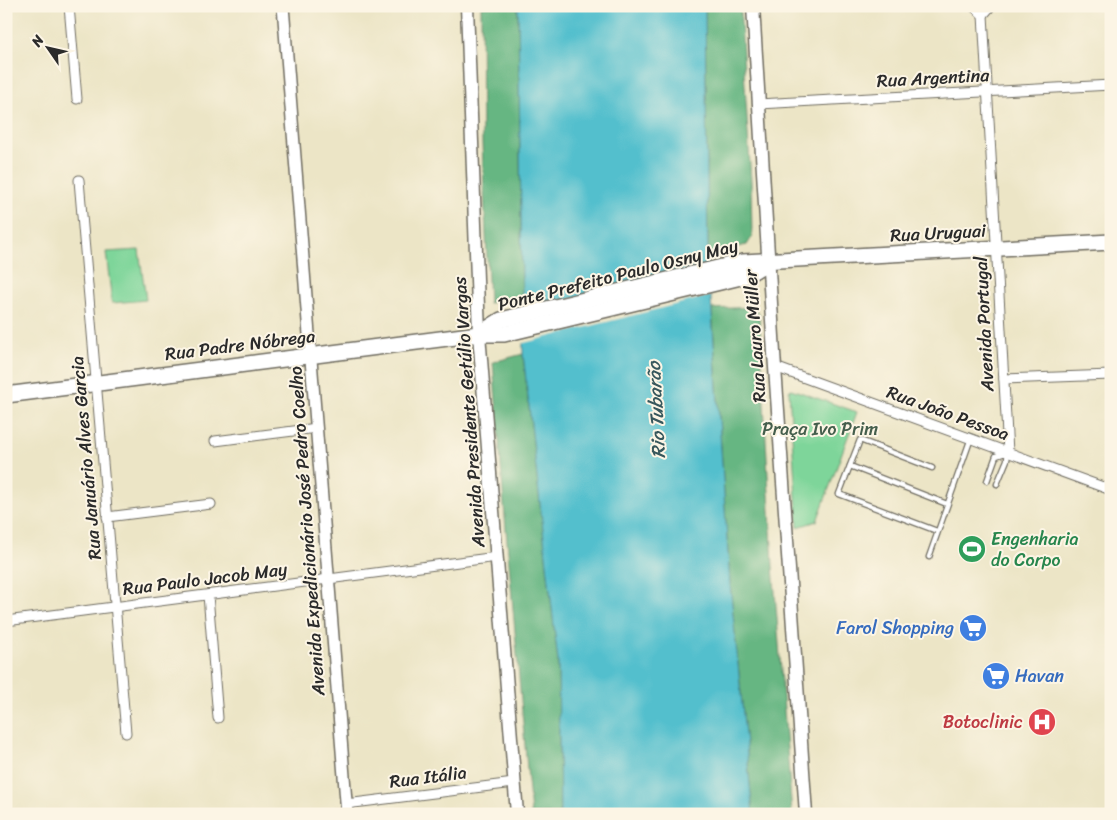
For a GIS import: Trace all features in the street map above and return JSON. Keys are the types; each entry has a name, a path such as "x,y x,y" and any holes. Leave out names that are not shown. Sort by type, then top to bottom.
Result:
{"main road":[{"name":"Avenida Presidente Getúlio Vargas","path":"467,6 479,334 517,814"},
{"name":"Rua Lauro Müller","path":"753,6 768,262 806,814"},
{"name":"Rua Uruguai","path":"768,262 1111,242"},
{"name":"Ponte Prefeito Paulo Osny May","path":"479,334 768,262"},
{"name":"Rua Padre Nóbrega","path":"6,395 479,334"}],"street":[{"path":"69,6 77,99"},
{"name":"Avenida Expedicionário José Pedro Coelho","path":"283,6 346,809"},
{"path":"973,6 983,15 991,6"},
{"name":"Avenida Portugal","path":"983,15 1008,452"},
{"name":"Rua Argentina","path":"758,104 1111,85"},
{"name":"Rua Januário Alves Garcia","path":"79,180 126,734"},
{"name":"Rua João Pessoa","path":"775,367 1111,490"},
{"path":"1004,379 1111,375"},
{"path":"215,441 317,428"},
{"path":"108,517 211,504"},
{"name":"Rua Paulo Jacob May","path":"6,621 497,558"},
{"path":"208,595 218,718"},
{"name":"Rua Itália","path":"346,809 514,783"}],"lane":[{"path":"929,557 971,438"},
{"path":"932,468 860,440 838,494 938,531"},
{"path":"987,481 996,456 1008,452 1007,460 997,484"},
{"path":"850,466 947,504"}],"green space":[{"path":"481,6 518,6 522,297 489,303 482,144"},
{"path":"705,6 740,6 751,181 752,237 747,245 708,253"},
{"path":"139,250 146,300 112,303 106,252"},
{"path":"753,307 759,313 773,566 792,814 753,814 730,584 712,309"},
{"path":"523,354 558,661 560,814 531,814 505,518 493,362"},
{"name":"Praça Ivo Prim","path":"791,389 857,412 817,521 798,527 789,391"}],"water":[{"name":"Rio Tubarão","path":"518,6 705,6 708,253 730,584 753,814 560,814 558,661 523,354"}],"pier":[{"path":"711,266 713,295 520,344 519,312"}],"place":[{"name":"Engenharia do Corpo","path":"972,549"},
{"name":"Farol Shopping","path":"973,628"},
{"name":"Havan","path":"996,676"},
{"name":"Botoclinic","path":"1042,722"}]}
